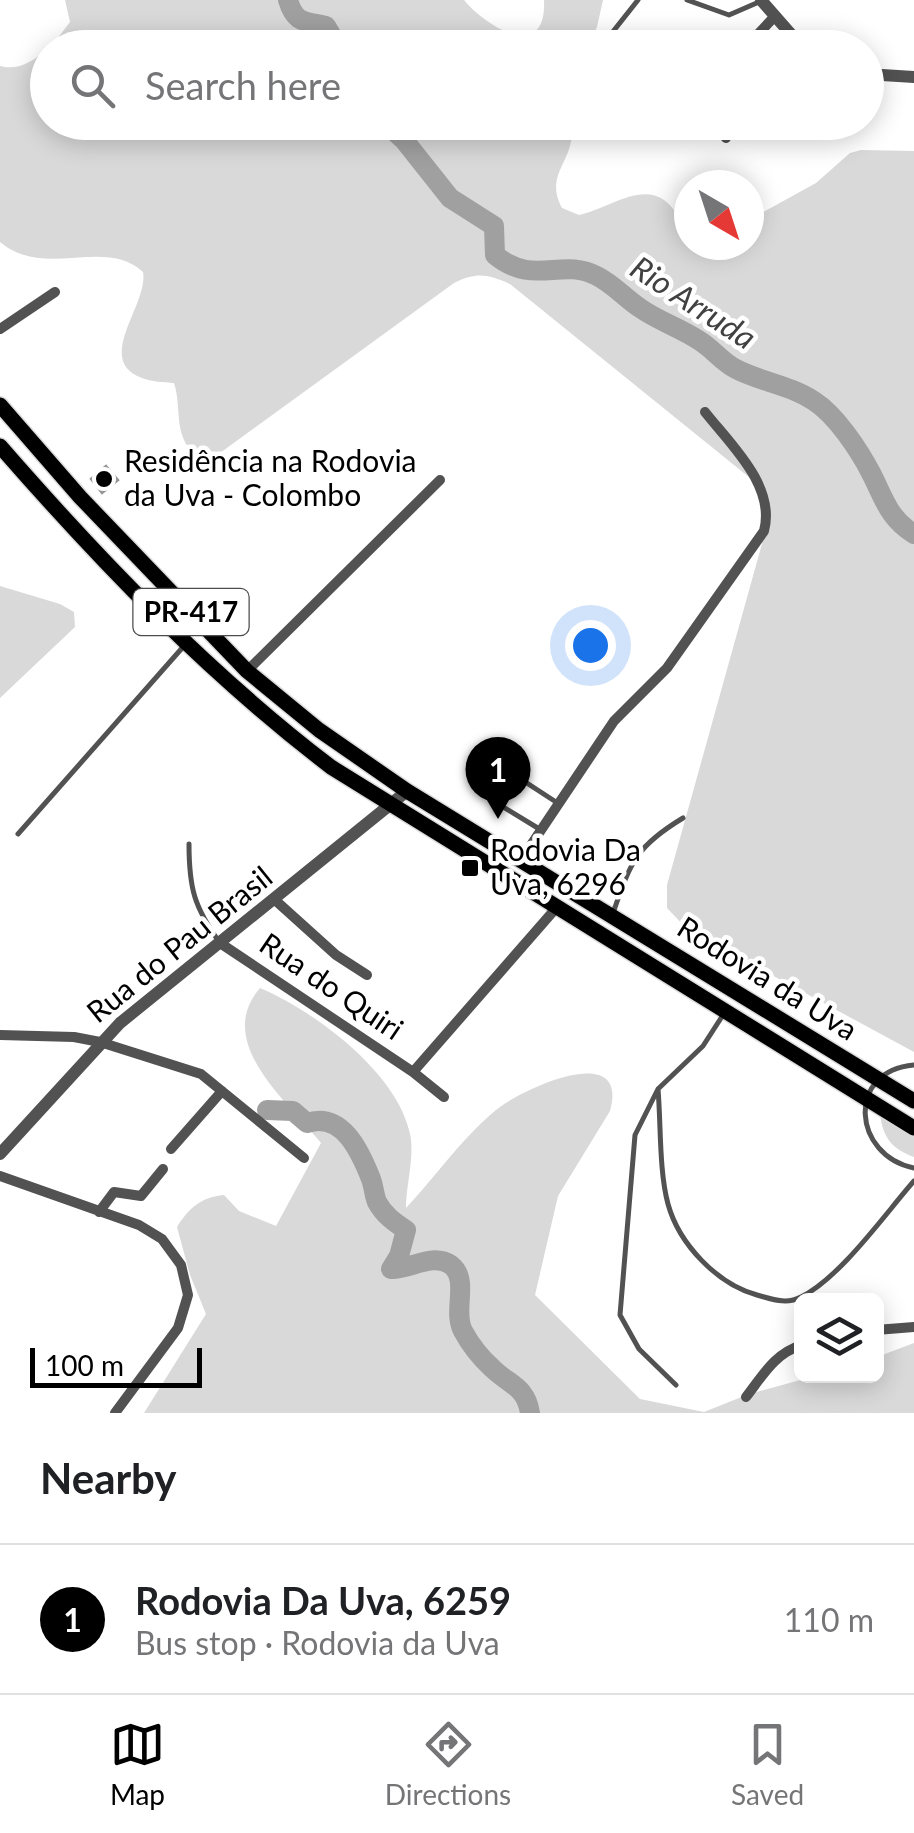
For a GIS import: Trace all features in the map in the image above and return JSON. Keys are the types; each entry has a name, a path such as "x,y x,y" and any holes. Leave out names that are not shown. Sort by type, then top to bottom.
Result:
{"main road":[{"name":"Rodovia da Uva","path":"0,405 80,497 248,672 320,730 407,790 914,1101"},
{"name":"Rodovia da Uva","path":"0,446 185,644 274,724 331,767 914,1128"}],"street":[{"path":"762,0 787,30"},
{"path":"762,30 775,16"},
{"path":"884,76 914,78"},
{"path":"0,329 55,292"},
{"path":"521,860 614,720 668,668 764,531 768,517 765,496 705,412"},
{"path":"248,672 440,480"},
{"name":"Rua do Pau Brasil","path":"0,1154 100,1042 407,790"},
{"path":"275,900 336,955 367,974"},
{"name":"Rua do Quiri","path":"413,1072 556,908"},
{"name":"Rua do Quiri","path":"220,943 413,1072 444,1097"},
{"path":"0,1035 74,1037 100,1042 200,1074 304,1158"},
{"path":"171,1149 222,1090"},
{"path":"99,1212 114,1192 141,1196 163,1169"},
{"path":"0,1176 138,1225 162,1239 181,1265 188,1295 178,1328 115,1413"},
{"path":"884,1329 914,1327"},
{"path":"746,1397 774,1360 794,1348"}],"lane":[{"path":"614,30 638,0"},
{"path":"687,0 729,15 762,0"},
{"path":"18,834 185,644"},
{"path":"541,830 488,797 481,789 482,784 499,765 559,804"},
{"path":"612,916 637,852 683,818"},
{"path":"189,844 189,883 198,910 220,943"},
{"path":"676,1385 639,1349 620,1315 634,1135 658,1089 703,1046 726,1011"},
{"path":"914,1064 899,1066 877,1079 866,1097 865,1118 871,1138 884,1155 914,1168"},
{"path":"658,1089 672,1214 702,1262 738,1290 784,1302 800,1298 850,1254 914,1180"}],"shaded area":[{"path":"65,0 464,0 503,30 64,30 70,22"},
{"path":"544,0 603,0 597,27 536,30"},
{"path":"30,61 30,140 571,140 557,179 557,197 562,208 579,215 641,194 664,200 674,210 674,260 764,260 764,212 816,183 850,153 914,151 914,1052 687,929 667,908 667,885 768,522 755,482 510,284 482,276 454,283 220,453 194,453 183,438 174,383 142,378 128,370 122,358 126,330 143,285 143,272 111,257 36,258 0,242 0,66"},
{"path":"0,586 60,604 74,612 75,627 0,698"},
{"path":"260,988 281,998 349,1045 387,1086 401,1108 411,1139 406,1208 472,1133 509,1101 570,1076 589,1074 604,1078 612,1089 610,1111 558,1196 535,1295 640,1399 704,1412 794,1382 884,1383 884,1354 914,1343 914,1413 144,1413 206,1314 177,1227 196,1205 224,1195 239,1211 276,1226 321,1143 260,1070 245,1029 248,1008"},
{"path":"880,1114 914,1135 914,1157 890,1142"}],"building":[{"name":"Residência na Rodovia da Uva - Colombo","path":"106,466 118,480 102,493 91,479"}],"waterway":[{"name":"Rio Arruda","path":"288,0 298,17 328,30"},
{"name":"Rio Arruda","path":"404,140 450,198 494,226 495,255 509,264 535,271 571,269 597,276 647,313 700,341 731,366 795,391 822,407 853,444 892,514 914,534"},
{"path":"267,1110 293,1111 307,1123 330,1123 348,1136 367,1168 380,1207 406,1230 391,1269 436,1260 457,1271 463,1331 484,1360 521,1391 530,1413"}],"place":[{"name":"Residência na Rodovia da Uva - Colombo","path":"104,479"},
{"name":"Rodovia Da Uva, 6259","path":"498,819"},
{"name":"Rodovia Da Uva, 6296","path":"470,868"}]}
